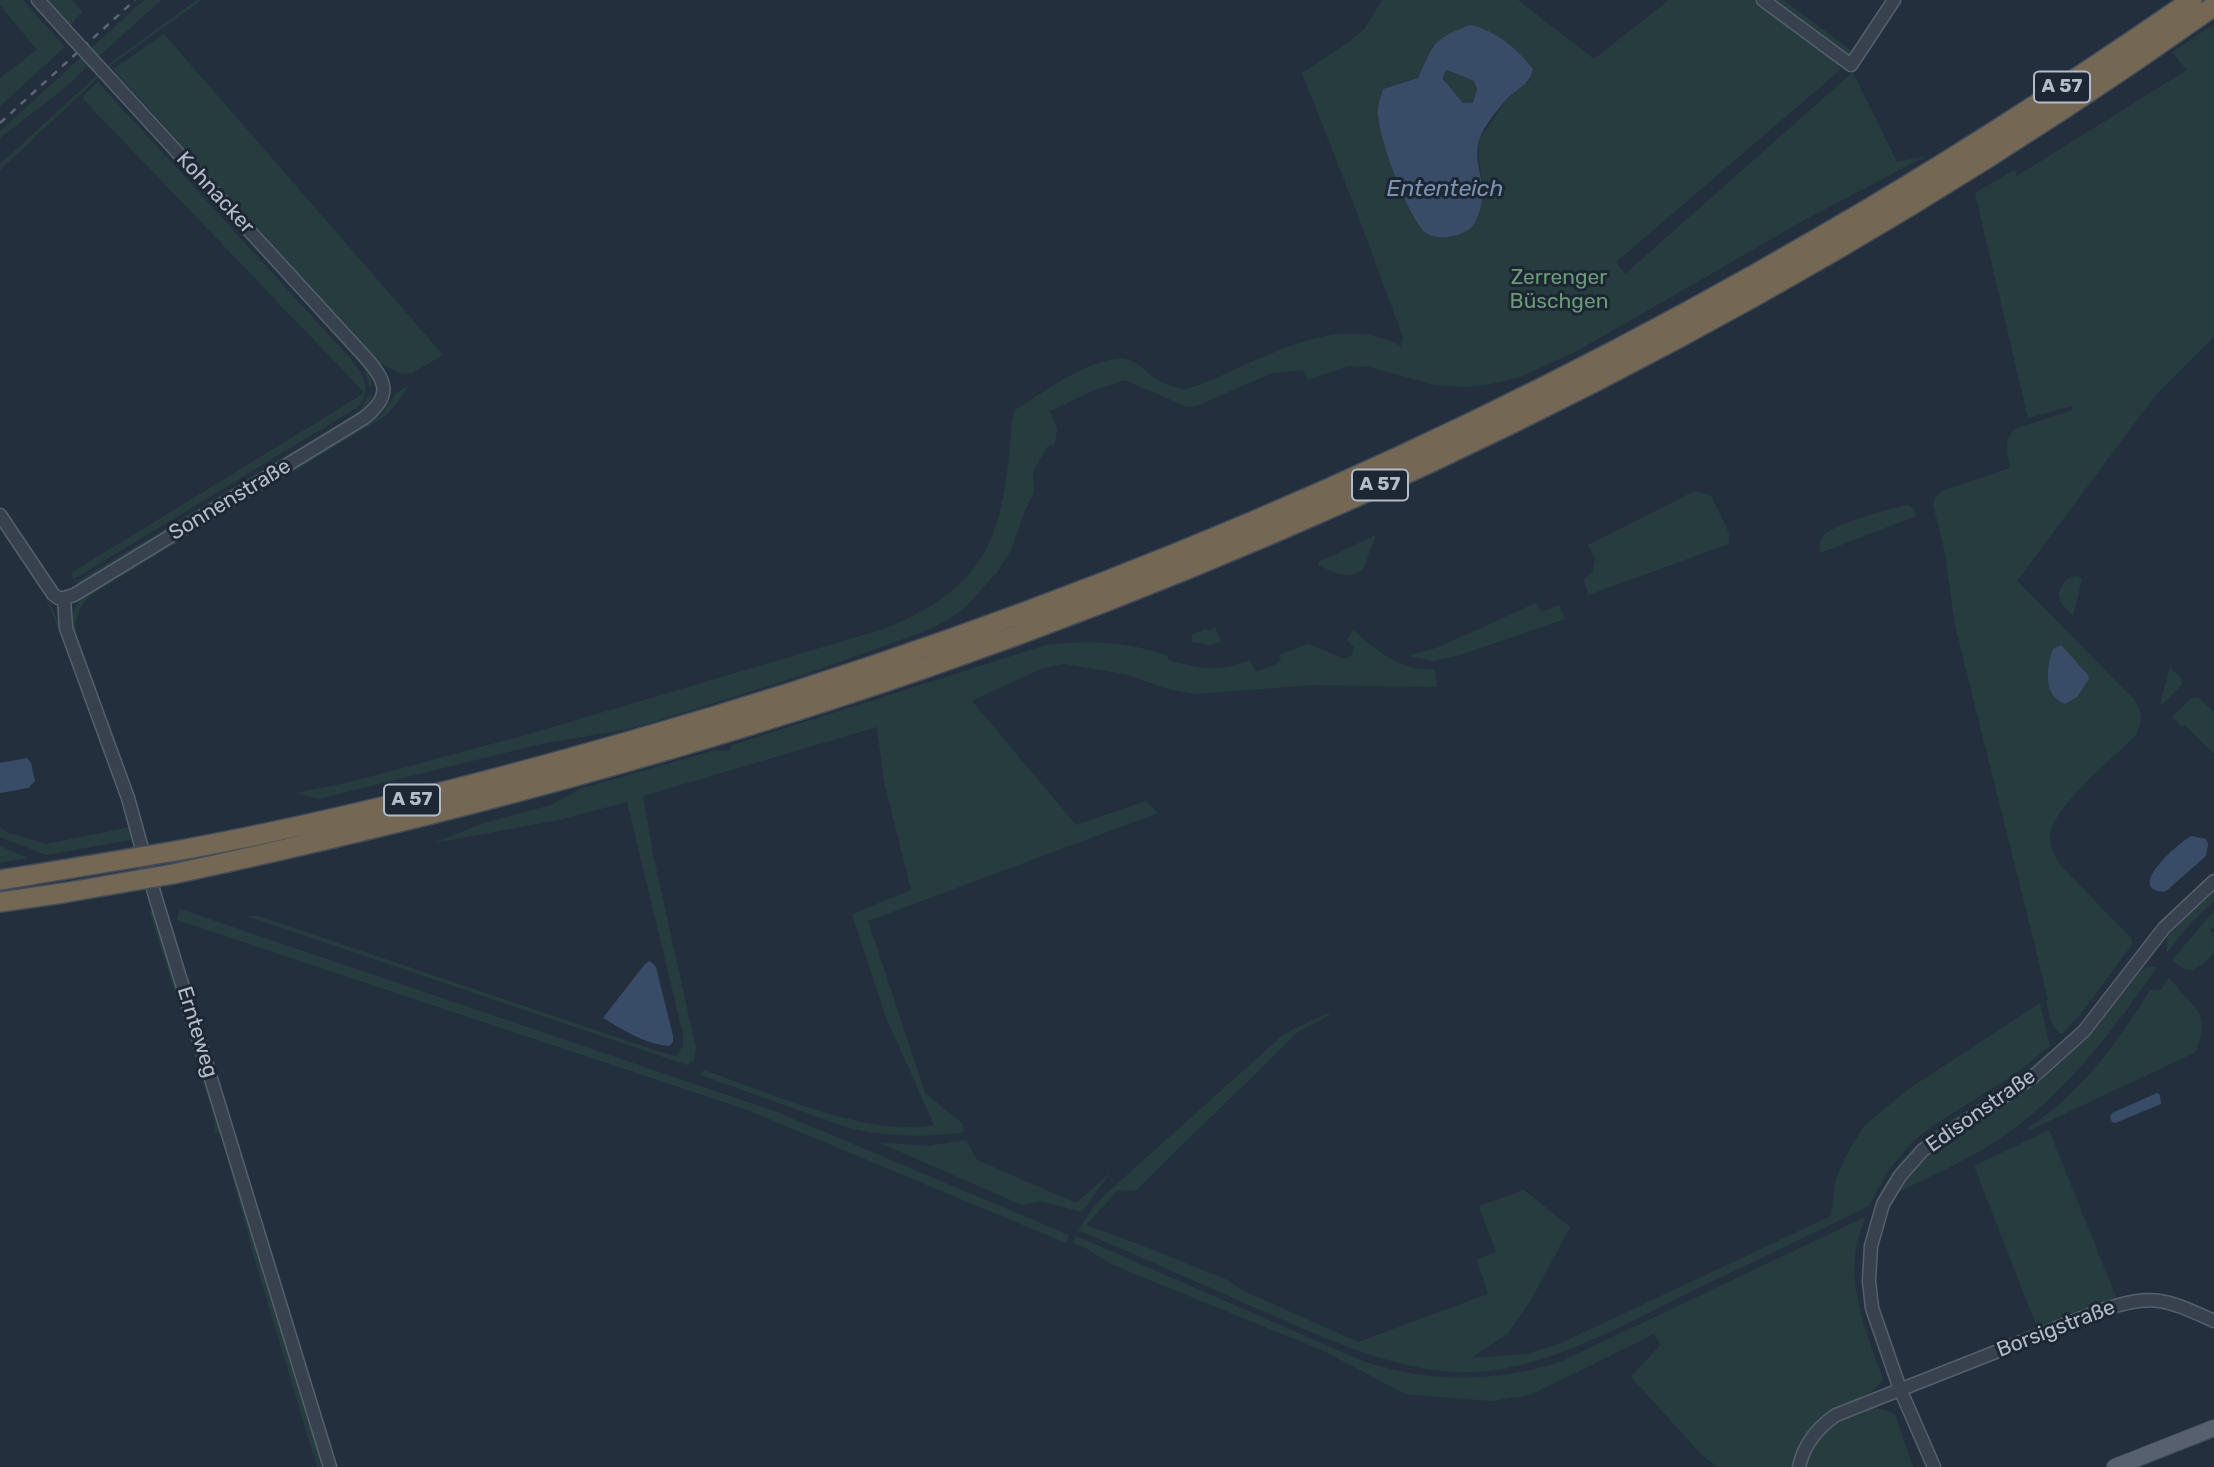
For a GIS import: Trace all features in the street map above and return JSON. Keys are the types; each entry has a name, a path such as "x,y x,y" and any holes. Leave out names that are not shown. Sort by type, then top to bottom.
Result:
{"highway":[{"name":"A 57","path":"0,880 271,833 453,790 684,726 856,673 1113,580 1243,526 1404,454 1701,305 1931,172 2192,0"},
{"name":"A 57","path":"0,902 173,874 297,848 457,809 726,733 959,656 1119,597 1398,477 1612,372 1781,281 1940,187 2104,82 2214,6"}],"main road":[{"path":"2115,1467 2214,1428"}],"street":[{"name":"Kohnacker","path":"38,0 366,358 377,371 384,389"},
{"path":"1763,0 1852,65 1894,0"},
{"name":"Sonnenstraße","path":"64,598 75,595 364,418 378,407 384,389"},
{"path":"0,515 53,594 64,598"},
{"name":"Ernteweg","path":"64,598 66,628 131,809 155,896 330,1467"},
{"name":"Edisonstraße","path":"1925,1467 1875,1318 1869,1281 1869,1258 1874,1231 1884,1204 1894,1184 1931,1143 2032,1077 2074,1040 2094,1020 2164,928 2214,881"},
{"name":"Borsigstraße","path":"1799,1467 1803,1451 1825,1422 1836,1415 2126,1302 2146,1299 2165,1301 2214,1321"},
{"name":"Edisonstraße","path":"1900,1389 1934,1467"}],"green space":[{"path":"0,0 23,0 65,47 0,106 0,78 37,50 0,5"},
{"path":"45,0 72,0 82,11 70,27"},
{"path":"144,0 161,0 62,90 0,138 0,131"},
{"path":"197,0 202,0 115,62 0,170 0,164 113,61"},
{"name":"Zerrenger Büschgen","path":"1382,0 1518,0 1594,59 1669,0 1783,0 1855,53 1842,61 1839,71 1616,262 1625,274 1853,72 1897,162 1926,156 1808,218 1577,351 1520,377 1464,387 1435,385 1369,367 1348,366 1308,380 1303,370 1272,373 1196,406 1187,407 1125,380 1092,391 1050,411 1057,429 1055,443 1047,447 1033,472 1034,493 1011,550 997,572 965,608 944,622 800,676 634,728 541,744 318,799 296,793 346,783 529,734 884,629 921,612 949,593 971,572 986,549 997,522 1004,492 1015,410 1083,369 1098,363 1125,359 1137,364 1156,379 1184,390 1291,346 1318,338 1346,334 1374,336 1401,346 1403,337 1302,73 1365,28","holes":["1433,45 1531,79 1506,100 1479,140 1484,194 1478,216 1383,89 1418,78"]},
{"path":"2214,24 2214,337 2155,396 2017,581 2135,700 2141,718 2135,736 2073,797 2054,824 2050,835 2051,847 2061,866 2133,943 2080,1015 2062,1034 2052,1024 2049,1015 2048,999 1955,625 1945,553 1933,504 1942,491 2010,468 2007,443 2014,429 2073,410 2071,406 2028,418 1975,193 2014,170 2017,176 2187,70 2172,52"},
{"path":"164,34 443,355 412,373 402,374 377,362 113,69"},
{"path":"1447,70 1474,81 1477,89 1473,103 1466,104 1452,92 1443,75"},
{"path":"98,82 350,358 365,382 365,394 358,407 74,579 71,573 363,394 83,99"},
{"path":"131,108 364,364 372,388 364,368 129,110"},
{"path":"410,385 385,416 91,595 77,616 76,642 72,626 73,614 90,591 382,414 395,394"},
{"path":"369,395 372,395 369,404 355,417 81,584 75,583 350,417 360,410"},
{"path":"1695,491 1711,496 1729,533 1729,544 1588,595 1584,579 1593,571 1595,558 1588,545"},
{"path":"1908,505 1914,509 1916,516 1820,553 1821,540 1829,531 1863,517"},
{"path":"1376,535 1363,570 1346,575 1319,565 1319,562"},
{"path":"2078,576 2082,579 2073,616 2061,602 2059,593 2066,581"},
{"path":"42,588 63,631 136,839 46,855 0,837 0,828 46,844 131,827"},
{"path":"1536,603 1542,612 1559,605 1565,619 1460,655 1434,661 1408,656 1439,647"},
{"path":"1215,627 1221,642 1210,645 1192,642 1192,635 1205,629 1210,631"},
{"path":"1353,630 1400,664 1435,669 1437,687 1314,685 1195,694 1164,688 1125,674 1065,664 1040,669 972,701 1076,825 1146,801 1158,813 868,921 925,1093 962,1123 964,1132 906,1136 849,1128 700,1075 704,1070 819,1111 850,1119 909,1128 934,1125 885,1015 852,914 911,890 884,782 877,727 643,796 653,854 696,1049 694,1060 687,1065 247,916 258,916 676,1056 683,1046 683,1034 627,802 559,820 435,843 481,824 551,805 580,789 715,750 730,751 732,745 1046,645 1092,642 1137,647 1168,656 1168,660 1209,668 1228,667 1250,660 1256,672 1281,662 1279,655 1309,644 1344,659 1351,656 1354,647 1347,640"},
{"path":"2170,667 2181,678 2182,685 2162,705 2160,704"},
{"path":"2198,697 2214,712 2214,754 2185,725 2182,727 2172,717 2191,698"},
{"path":"0,846 28,858 0,863"},
{"path":"2214,888 2214,901 2188,926 2166,954 2167,937"},
{"path":"180,909 777,1112 1069,1235 1066,1243 745,1109 177,920"},
{"path":"149,910 155,912 221,1131 218,1133 214,1133 215,1120"},
{"path":"2214,911 2214,927 2210,931 2214,934 2214,953 2192,970 2184,969 2172,960"},
{"path":"2147,967 2157,967 2107,1035 2071,1077 2030,1116 1995,1142 1894,1194 1925,1155 2090,1032 2140,971"},
{"path":"2169,978 2201,1017 2202,1027 2196,1052 2030,1130 2028,1128 2065,1099 2097,1065 2150,990 2161,990"},
{"path":"2040,1003 2050,1046 2014,1075 1937,1123 1912,1142 1888,1171 1869,1206 1606,1333 1546,1358 1515,1366 1453,1372 1402,1364 1378,1357 1305,1330 1078,1230 1094,1206 1108,1192 1284,1034 1327,1013 1330,1015 1299,1031 1135,1191 1118,1190 1086,1225 1225,1279 1244,1291 1358,1342 1488,1294 1477,1260 1496,1252 1479,1206 1524,1190 1570,1227 1531,1300 1508,1333 1471,1358 1526,1354 1561,1343 1831,1216 1835,1182 1846,1156 1864,1126 1907,1090"},
{"path":"2049,1051 2039,1066 1917,1148 1880,1201 1875,1203 1898,1165 1910,1151 2004,1086"},
{"path":"2049,1130 2116,1297 2041,1329 2037,1327 1974,1166"},
{"path":"966,1140 977,1160 1076,1203 1110,1173 1082,1212 1040,1201 1022,1205 878,1142 926,1146"},
{"path":"223,1141 228,1143 326,1467 317,1467 254,1257"},
{"path":"1865,1217 1856,1249 1855,1282 1861,1315 1883,1379 1870,1392 1833,1411 1817,1423 1800,1447 1794,1467 1718,1467 1702,1455 1631,1377 1660,1345 1654,1334 1530,1395 1491,1401 1405,1394 1324,1351 1109,1263 1084,1247 1072,1243 1076,1236 1365,1362 1414,1374 1464,1378 1513,1373 1562,1361"},
{"path":"1869,1408 1895,1414 1913,1467 1805,1467 1814,1444 1828,1428"}],"water":[{"name":"Ententeich","path":"1470,25 1497,36 1520,54 1533,69 1526,83 1506,100 1495,114 1479,140 1477,150 1482,200 1474,224 1461,234 1449,237 1432,236 1419,224 1402,194 1382,136 1378,107 1383,89 1418,78 1436,44","holes":["1447,70 1474,81 1477,89 1473,103 1463,103 1443,79"]},
{"path":"2061,645 2089,679 2077,697 2065,704 2053,695 2048,680 2053,649"},
{"path":"27,758 31,763 35,781 28,788 0,793 0,763"},
{"path":"2191,836 2206,839 2206,856 2166,891 2153,889 2150,881 2152,874 2172,851"},
{"path":"650,961 656,967 673,1036 673,1042 669,1046 626,1032 603,1018"},
{"path":"2157,1093 2160,1095 2161,1104 2112,1122 2112,1113"}],"railway":[{"path":"0,123 135,0"}]}
